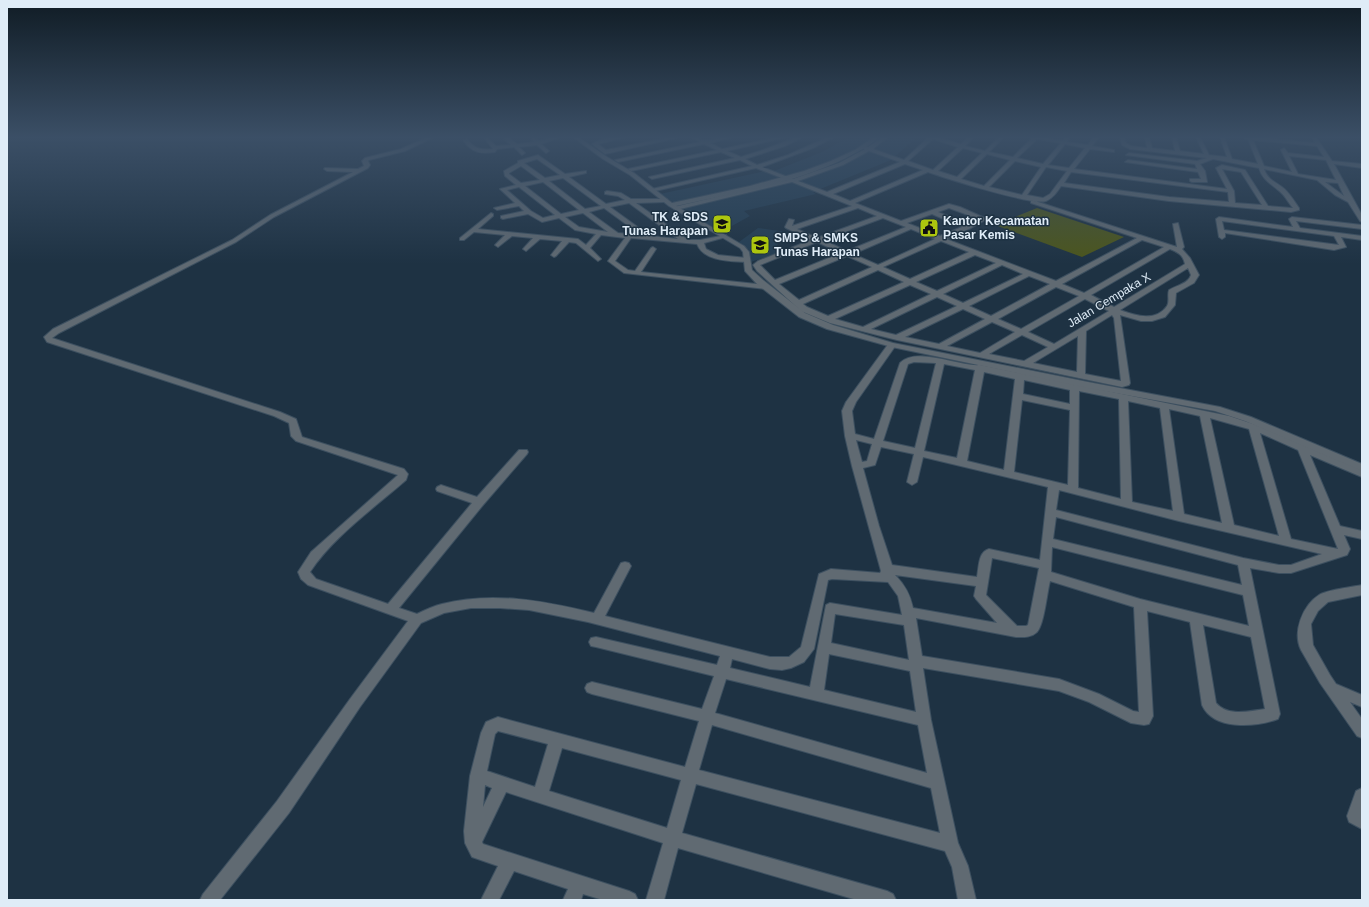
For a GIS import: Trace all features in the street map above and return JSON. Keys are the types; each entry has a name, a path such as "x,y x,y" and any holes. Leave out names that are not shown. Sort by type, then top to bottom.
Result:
{"street":[{"path":"342,179 272,216 234,241 56,331 48,337 50,340 277,414 293,421 296,436 299,439 397,469 402,473 402,478 352,520 315,555 304,572 305,576 312,582 417,619"},
{"path":"514,179 577,229 616,235 687,242 700,242 724,236"},
{"path":"546,179 503,189 529,212 541,220 630,201 670,204 788,179"},
{"path":"569,179 650,239"},
{"path":"639,179 670,204 742,247 746,252 749,271 763,285 802,315 830,327 895,341 1042,379"},
{"path":"655,189 697,179"},
{"path":"791,179 1086,296 1115,311 1141,319 1150,320 1159,317 1171,307 1172,292 1192,283 1194,280 1195,275 1184,255 1178,250 1031,202 1023,197"},
{"path":"828,194 863,179"},
{"path":"850,203 905,179"},
{"path":"959,179 986,188 1040,200 1048,199 1063,179"},
{"path":"986,188 994,179"},
{"path":"1023,197 1035,179"},
{"path":"1087,179 1090,181 1173,192 1201,187 1231,191"},
{"path":"1190,179 1205,181 1204,179"},
{"path":"1225,179 1231,191 1232,204"},
{"path":"1249,179 1266,207"},
{"path":"1059,184 1090,181 1173,192 1197,202 1292,210 1298,209 1281,186 1276,186 1267,179"},
{"path":"1319,179 1333,191 1350,201"},
{"path":"1321,179 1340,182"},
{"path":"1339,179 1362,220"},
{"path":"542,180 616,235"},
{"path":"1254,186 1261,186"},
{"path":"1268,187 1281,186"},
{"path":"1197,202 1201,187"},
{"path":"607,194 619,194 687,242"},
{"path":"497,208 520,204"},
{"path":"789,229 858,206"},
{"path":"797,304 969,227 984,220 984,217 953,206 932,212 902,224"},
{"path":"503,218 529,212"},
{"path":"932,212 969,227"},
{"path":"462,239 491,215"},
{"path":"883,216 757,263 757,268 797,304 809,312 829,320 864,329 895,341 941,346 1117,384 1126,383 1118,318 1115,311"},
{"path":"1298,230 1292,219 1296,218 1362,227"},
{"path":"1337,236 1344,248 1222,234 1219,219 1337,236 1362,238"},
{"path":"789,229 791,220"},
{"path":"1176,224 1181,247 1178,250"},
{"path":"774,282 912,228"},
{"path":"789,229 817,240 1054,347"},
{"path":"473,230 578,242 598,259"},
{"path":"498,244 510,234"},
{"path":"586,249 598,235"},
{"path":"526,249 538,237"},
{"path":"611,261 628,238"},
{"path":"941,346 1143,238"},
{"path":"554,255 568,240"},
{"path":"568,240 589,258 611,261 620,267 638,271 763,285"},
{"path":"700,242 705,252 729,258 748,260"},
{"path":"982,355 1169,247"},
{"path":"638,271 652,249"},
{"path":"829,320 976,252"},
{"path":"864,329 1002,263"},
{"name":"Jalan Cempaka X","path":"1026,364 1115,311 1189,264"},
{"path":"967,900 960,866 950,844 924,720 909,617 904,596 889,573 873,526 850,436 847,418 848,406 895,341 961,306 1028,274"},
{"path":"1081,376 1082,331"},
{"path":"857,466 871,463 904,363 913,359 941,361 1054,381 1248,420 1359,470"},
{"path":"912,482 941,361"},
{"path":"961,463 980,368"},
{"path":"1009,474 1020,376"},
{"path":"1054,381 1075,388 1164,406 1225,415 1302,448 1325,455"},
{"path":"1073,490 1075,388"},
{"path":"1017,396 1074,408"},
{"path":"1123,397 1127,504"},
{"path":"1164,406 1179,517"},
{"path":"1204,413 1229,529"},
{"path":"1252,427 1286,541"},
{"path":"850,436 1179,517 1338,554"},
{"path":"1050,512 1243,562 1279,569 1291,569 1338,554 1343,552 1344,549 1302,448"},
{"path":"390,610 479,502 523,452"},
{"path":"1307,459 1359,470"},
{"path":"814,613 821,607 1027,632 1032,629 1045,570 1054,485"},
{"path":"441,489 479,502"},
{"path":"1336,529 1362,535"},
{"path":"1047,542 1249,592"},
{"path":"1013,631 980,596 987,555 989,553 1045,570 1140,604 1256,633"},
{"path":"1196,618 1208,705 1212,710 1222,716 1232,718 1273,714 1243,562"},
{"path":"597,619 625,566"},
{"path":"209,900 283,806 355,703 417,619 437,609 452,606 506,603 546,607 770,663 783,664 794,662 801,658 807,649 822,579 828,574 889,573 982,582"},
{"path":"1362,590 1324,598 1313,608 1305,624 1306,646 1332,688 1362,731"},
{"path":"824,647 916,664 1059,686 1094,698 1131,717 1144,719 1146,716 1140,604"},
{"path":"816,695 830,608"},
{"path":"596,642 924,720"},
{"path":"655,900 707,717 728,652"},
{"path":"592,688 707,717 938,783"},
{"path":"1332,688 1362,701"},
{"path":"629,900 478,850 473,843 472,831 478,776 488,733 491,728 498,724 950,844"},
{"path":"540,796 557,739"},
{"path":"478,776 673,838 887,900"},
{"path":"473,843 502,784"},
{"path":"1362,796 1355,816 1362,821"},
{"path":"490,900 510,861"},
{"path":"572,900 578,884"}],"shaded area":[{"path":"727,179 844,179 813,192 816,194 744,211 750,216 721,232 660,194"},
{"name":"SMPS & SMKS Tunas Harapan","path":"758,228 787,232 798,236 778,243 776,248 783,251 751,262 749,250 739,242"}],"green space":[{"path":"1037,208 1124,237 1082,257 995,225"}],"place":[{"name":"TK & SDS Tunas Harapan","path":"722,224"},
{"name":"Kantor Kecamatan Pasar Kemis","path":"929,228"},
{"name":"SMPS & SMKS Tunas Harapan","path":"760,245"}]}
